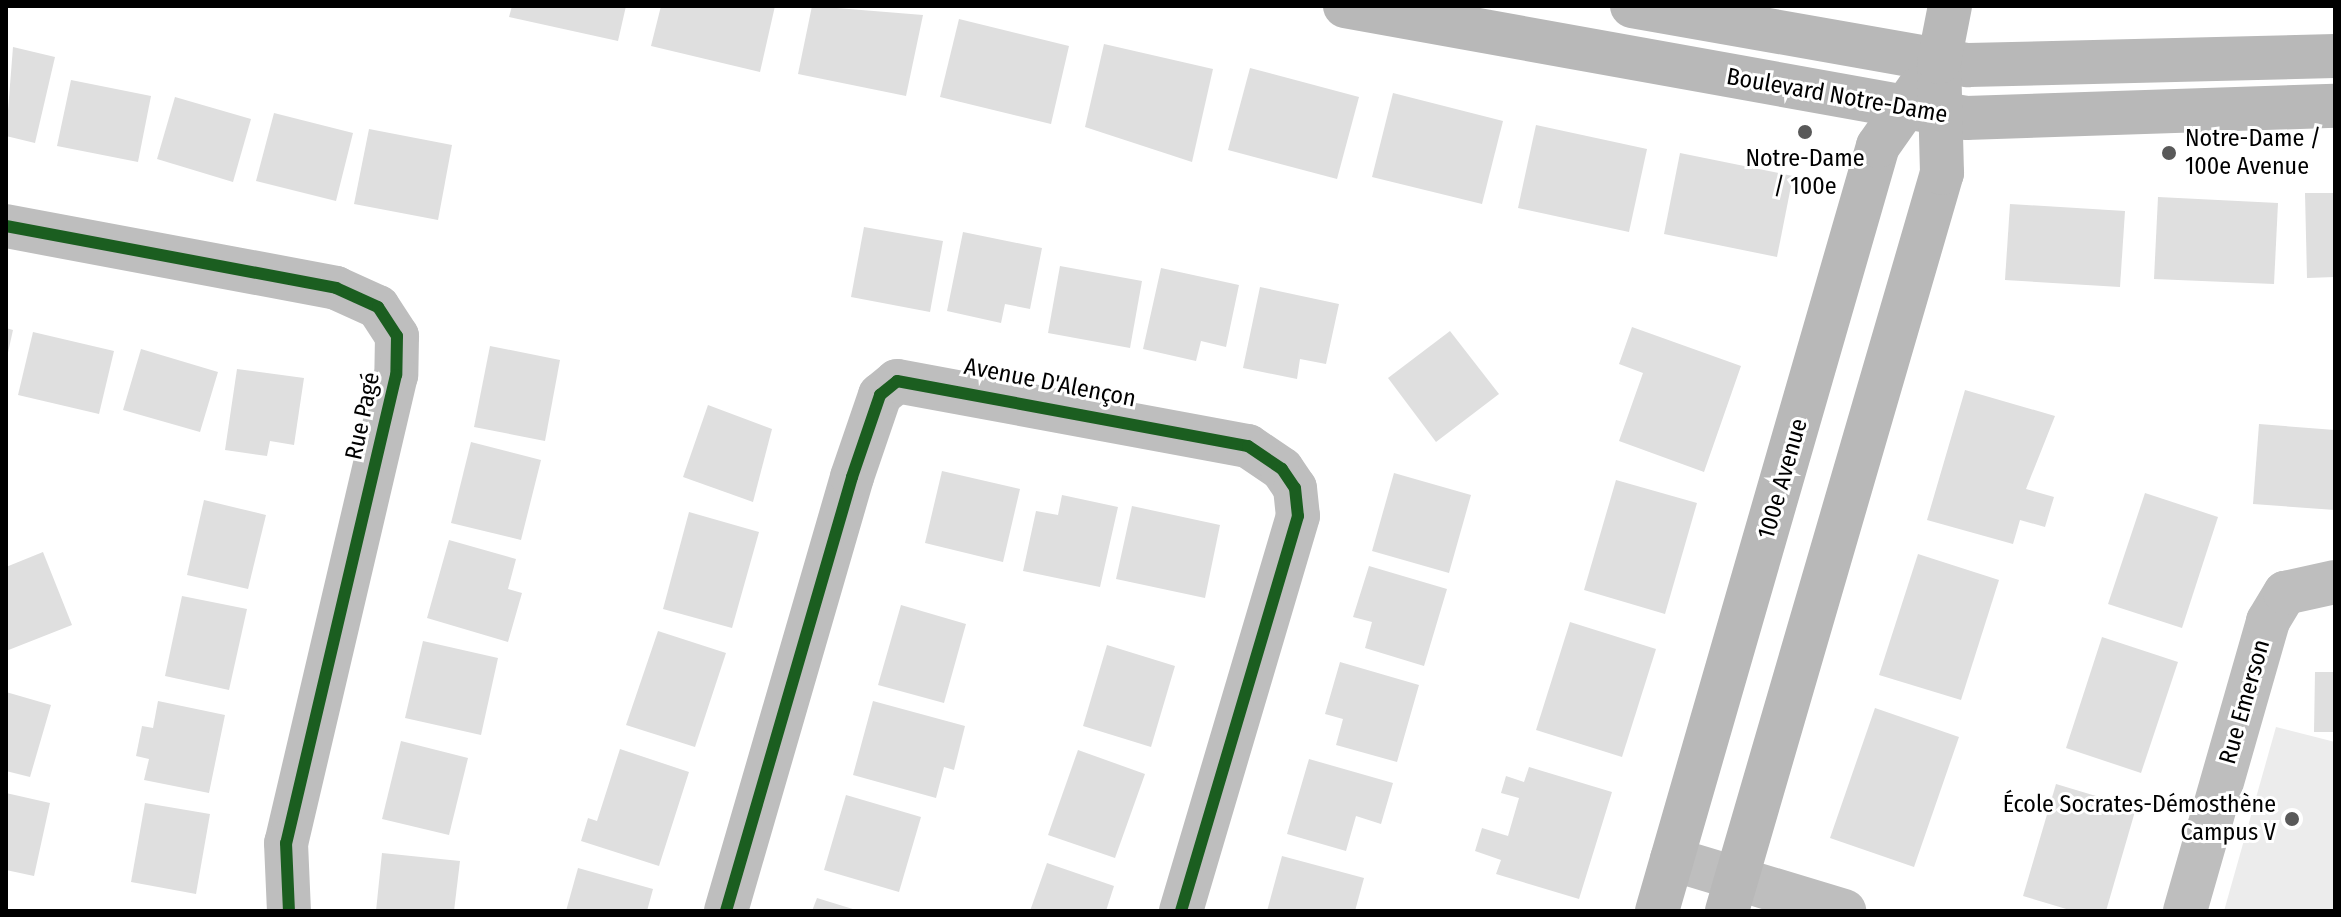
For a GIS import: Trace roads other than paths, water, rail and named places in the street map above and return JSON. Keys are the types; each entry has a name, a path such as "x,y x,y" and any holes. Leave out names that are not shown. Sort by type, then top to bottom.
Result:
{"street":[{"name":"Boulevard Notre-Dame","path":"1345,6 1924,112 2335,106"},
{"name":"Boulevard Notre-Dame","path":"1632,6 1939,62 2010,66 2335,56"},
{"path":"1732,895 1942,173 1924,112 1939,62 1950,6"},
{"name":"100e Avenue","path":"1657,911 1878,146 1924,112"},
{"name":"Rue Pagé","path":"6,226 336,288 378,307 397,336 396,375 286,843 289,911"},
{"name":"Avenue D'Alençon","path":"726,911 852,477 880,395 897,381 1248,446 1282,469 1295,488 1298,516 1181,911"},
{"name":"Rue Emerson","path":"2185,911 2268,621 2285,593 2335,582"},
{"path":"1672,859 1732,895 1844,911"}],"place":[{"name":"Notre-Dame / 100e","path":"1805,132"},
{"name":"Notre-Dame / 100e Avenue","path":"2169,153"},
{"name":"École Socrates-Démosthène Campus V","path":"2292,819"}]}
